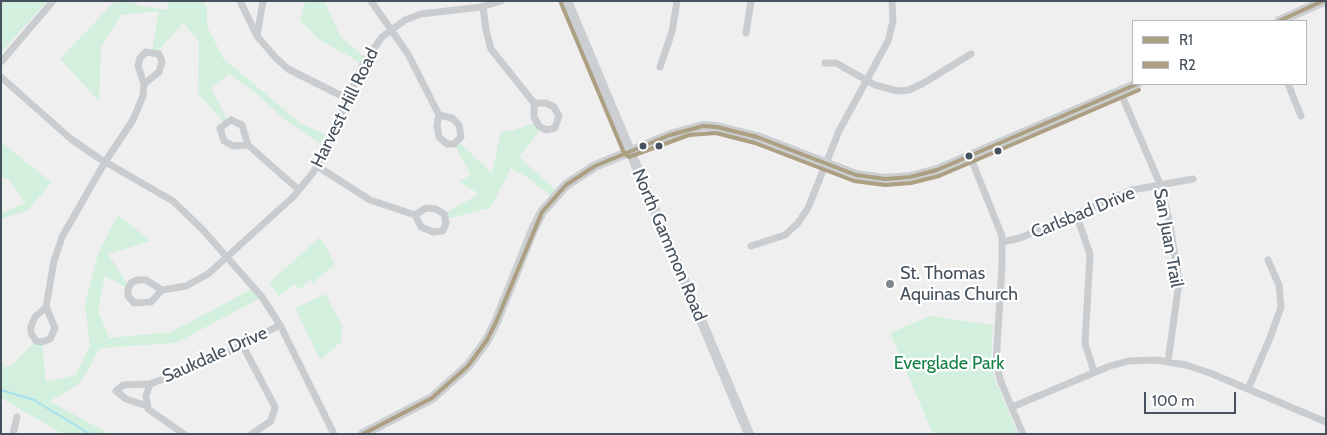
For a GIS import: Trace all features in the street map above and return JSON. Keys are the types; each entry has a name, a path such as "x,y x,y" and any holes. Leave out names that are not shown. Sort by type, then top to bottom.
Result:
{"street":[{"path":"1,62 53,1"},
{"path":"240,1 257,36 288,69 348,99"},
{"path":"257,36 263,1"},
{"path":"371,1 411,59 440,115"},
{"name":"Harvest Hill Road","path":"162,290 156,299 146,304 134,303 128,296 128,286 137,280 146,280 162,290 186,286 200,280 279,211 299,190 317,166 368,54 382,37 405,20 421,14 483,7 501,1"},
{"name":"North Gammon Road","path":"567,1 749,434"},
{"path":"660,67 672,32 677,1"},
{"path":"746,33 751,1"},
{"path":"751,246 785,235 808,208 839,130 890,35 893,21 892,1"},
{"path":"1281,20 1324,1"},
{"path":"483,7 491,49 534,103"},
{"path":"46,307 36,317 31,326 31,333 36,341 42,342 50,339 54,328 46,307 54,261 60,244 105,162 134,120 143,96 144,84 138,70 138,62 146,52 156,53 162,62 159,72 144,84"},
{"path":"825,63 836,63 866,80 892,91 910,90 971,54"},
{"path":"1,78 71,139 105,162 172,202 227,256 262,298 280,325 334,434"},
{"path":"363,434 421,405 461,374 481,350 492,331 532,230 548,204 575,178 595,166 688,129 717,127 757,136 826,164 870,178 900,178 930,172 1135,85"},
{"path":"1288,85 1301,116"},
{"name":"San Juan Trail","path":"1120,91 1166,202 1179,282 1168,362"},
{"path":"248,146 299,190"},
{"path":"970,156 995,215 1002,242 995,354 997,372 1023,434"},
{"path":"317,166 370,200 415,216 425,230 438,233 445,228 446,219 441,211 426,208 415,216"},
{"name":"Carlsbad Drive","path":"1002,242 1020,238 1132,190 1194,179"},
{"path":"1076,214 1090,254 1084,343 1094,372"},
{"path":"1248,389 1281,307 1279,285 1268,260"},
{"name":"Saukdale Drive","path":"150,384 170,375 198,367 243,346 280,325"},
{"path":"243,346 275,407 271,421 252,434"},
{"path":"1012,407 1094,372 1128,361 1168,362 1202,370 1326,422"},
{"path":"147,406 126,399 116,391 123,385 150,384 146,396 147,406 151,414 184,434"},
{"path":"13,434 16,417"}],"green space":[{"path":"1,1 47,1 1,53"},
{"path":"115,1 130,1 141,6 169,10 167,1 203,1 207,7 207,26 223,58 300,123 331,137 326,148 284,119 257,94 229,74 211,88 228,121 225,123 198,94 199,41 183,23 156,53 152,52 159,11 121,15 101,46 99,101 60,59"},
{"path":"305,1 324,1 340,36 366,59 363,64 318,39 300,20"},
{"path":"537,122 542,128 519,157 558,192 553,198 527,177 511,168 490,208 446,219 444,214 479,194 459,181 471,175 454,144 458,141 492,173 501,131 512,131"},
{"path":"1,142 51,182 29,210 1,219 1,213 26,203 8,179 1,177"},
{"path":"118,215 151,241 108,254 129,286 128,289 105,276 98,310 109,338 171,332 254,288 262,297 176,343 100,348 80,384 49,401 110,434 63,434 1,398 1,359 4,366 10,367 36,341 42,342 46,382 76,375 90,345 85,304 98,254"},
{"path":"320,237 335,264 313,283 310,280 299,290 294,284 279,296 269,283"},
{"path":"325,294 344,329 341,329 342,341 320,360 295,308"},
{"name":"Everglade Park","path":"930,316 993,325 991,357 994,377 1018,434 933,434 890,333"}],"waterway":[{"path":"1,390 34,400 90,434"}],"transit line":[{"name":"R1","path":"1281,20 1323,1"},
{"name":"R2","path":"561,3 624,153 629,157 689,135 716,133 755,143 854,181 885,185 911,183 939,176 1139,90"},
{"name":"R1","path":"363,434 432,398 468,366 487,340 496,322 542,212 566,185 595,166 670,135 703,126 717,127 757,137 856,175 885,179 910,177 937,170 1135,85"}],"place":[{"name":"St. Thomas Aquinas Church","path":"890,284"}]}
